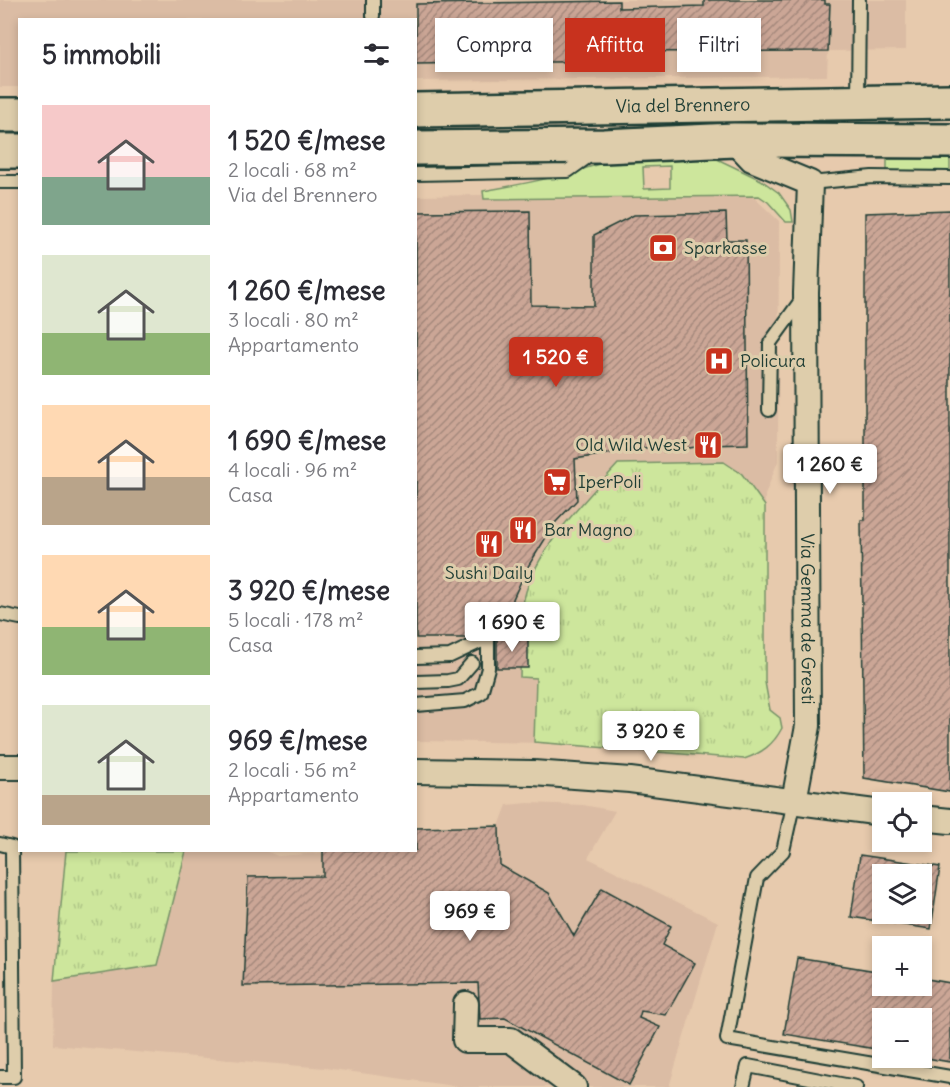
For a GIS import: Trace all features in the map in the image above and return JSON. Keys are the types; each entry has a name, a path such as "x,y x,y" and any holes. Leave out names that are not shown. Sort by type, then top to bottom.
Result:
{"main road":[{"name":"Via del Brennero","path":"417,110 950,101"},
{"path":"0,115 18,115"},
{"name":"Via del Brennero","path":"417,148 604,146 734,140 950,141"},
{"path":"0,151 18,151"}],"street":[{"path":"734,140 752,159 810,183"},
{"name":"Via Gemma de Gresti","path":"794,801 808,726 807,293 810,183"},
{"path":"0,767 18,767"},
{"path":"417,771 533,772 630,780 872,812"},
{"path":"932,819 950,821"},
{"path":"466,1004 465,1040 511,1040 574,1087"}],"lane":[{"path":"373,0 373,16"},
{"path":"858,102 860,0"},
{"path":"417,174 568,171 604,146"},
{"path":"810,183 872,177 950,178"},
{"path":"0,182 18,182"},
{"path":"769,410 770,344 807,293"},
{"path":"0,614 18,618"},
{"path":"417,657 450,656 488,638 488,668 481,693 465,702 417,705"},
{"path":"417,682 458,679 472,663"},
{"path":"794,801 783,851 757,878 728,1040 950,1077"},
{"path":"0,844 12,848 15,1077 0,1077"},
{"path":"743,1087 748,1066 856,1087"}],"shaded area":[{"path":"0,0 906,0 906,50 828,51 827,76 417,81 417,18 18,18 18,87 0,87"},
{"path":"747,191 779,221 778,461 765,495 765,682 770,710 780,718 782,728 777,739 762,752 744,759 551,743 417,741 417,196"},
{"path":"528,803 583,805 615,811 588,858 718,922 669,1087 461,1087 325,1068 53,1045 54,981 157,965 186,852 268,852 278,856 322,852 417,852 417,828 499,826 507,805"}],"green space":[{"path":"619,157 713,157 761,180 779,193 791,210 793,222 786,222 768,202 759,196 484,199 483,191 552,177","holes":["670,166 670,188 644,189 643,167"]},
{"path":"887,159 950,159 950,171 887,171"},
{"path":"724,462 742,474 765,506 765,682 770,710 780,718 782,728 779,734 766,748 744,759 534,742 536,678 520,677 521,618 530,580 550,544 576,510 618,464"},
{"path":"66,852 186,852 157,965 54,981"}],"building":[{"path":"704,0 825,0 825,4 830,4 828,51 761,51 761,18 677,18 677,52 665,52 665,18 565,18 565,62 553,62 553,18 435,18 435,64 417,64 416,4 619,1 619,8 704,6"},
{"path":"950,210 950,792 864,778 861,520 865,520 865,213"},
{"path":"530,211 531,305 594,306 594,235 634,215 726,213 727,240 746,240 748,444 708,445 664,452 664,445 575,459 577,500 555,523 527,568 513,599 513,638 496,638 493,631 488,630 469,638 417,638 417,212"},
{"path":"497,638 528,638 528,668 497,668"},
{"path":"499,826 500,865 549,893 574,936 602,888 671,926 662,945 695,963 666,1015 641,1011 639,1018 660,1027 629,1085 505,1018 480,1019 478,983 243,986 248,877 323,876 323,852 417,852 417,828"},
{"path":"860,855 920,864 872,864 872,920 851,917"},
{"path":"932,866 940,867 932,922"},
{"path":"898,924 932,924 931,929"},
{"path":"797,958 872,970 872,996 932,996 932,980 950,983 950,1062 932,1059 932,1008 872,1008 872,1048 784,1034"}],"place":[{"name":"Sparkasse","path":"663,248"},
{"name":"Policura","path":"719,361"},
{"name":"Old Wild West","path":"708,445"},
{"name":"IperPoli","path":"557,482"},
{"name":"Bar Magno","path":"523,530"},
{"name":"Sushi Daily","path":"489,544"}]}
